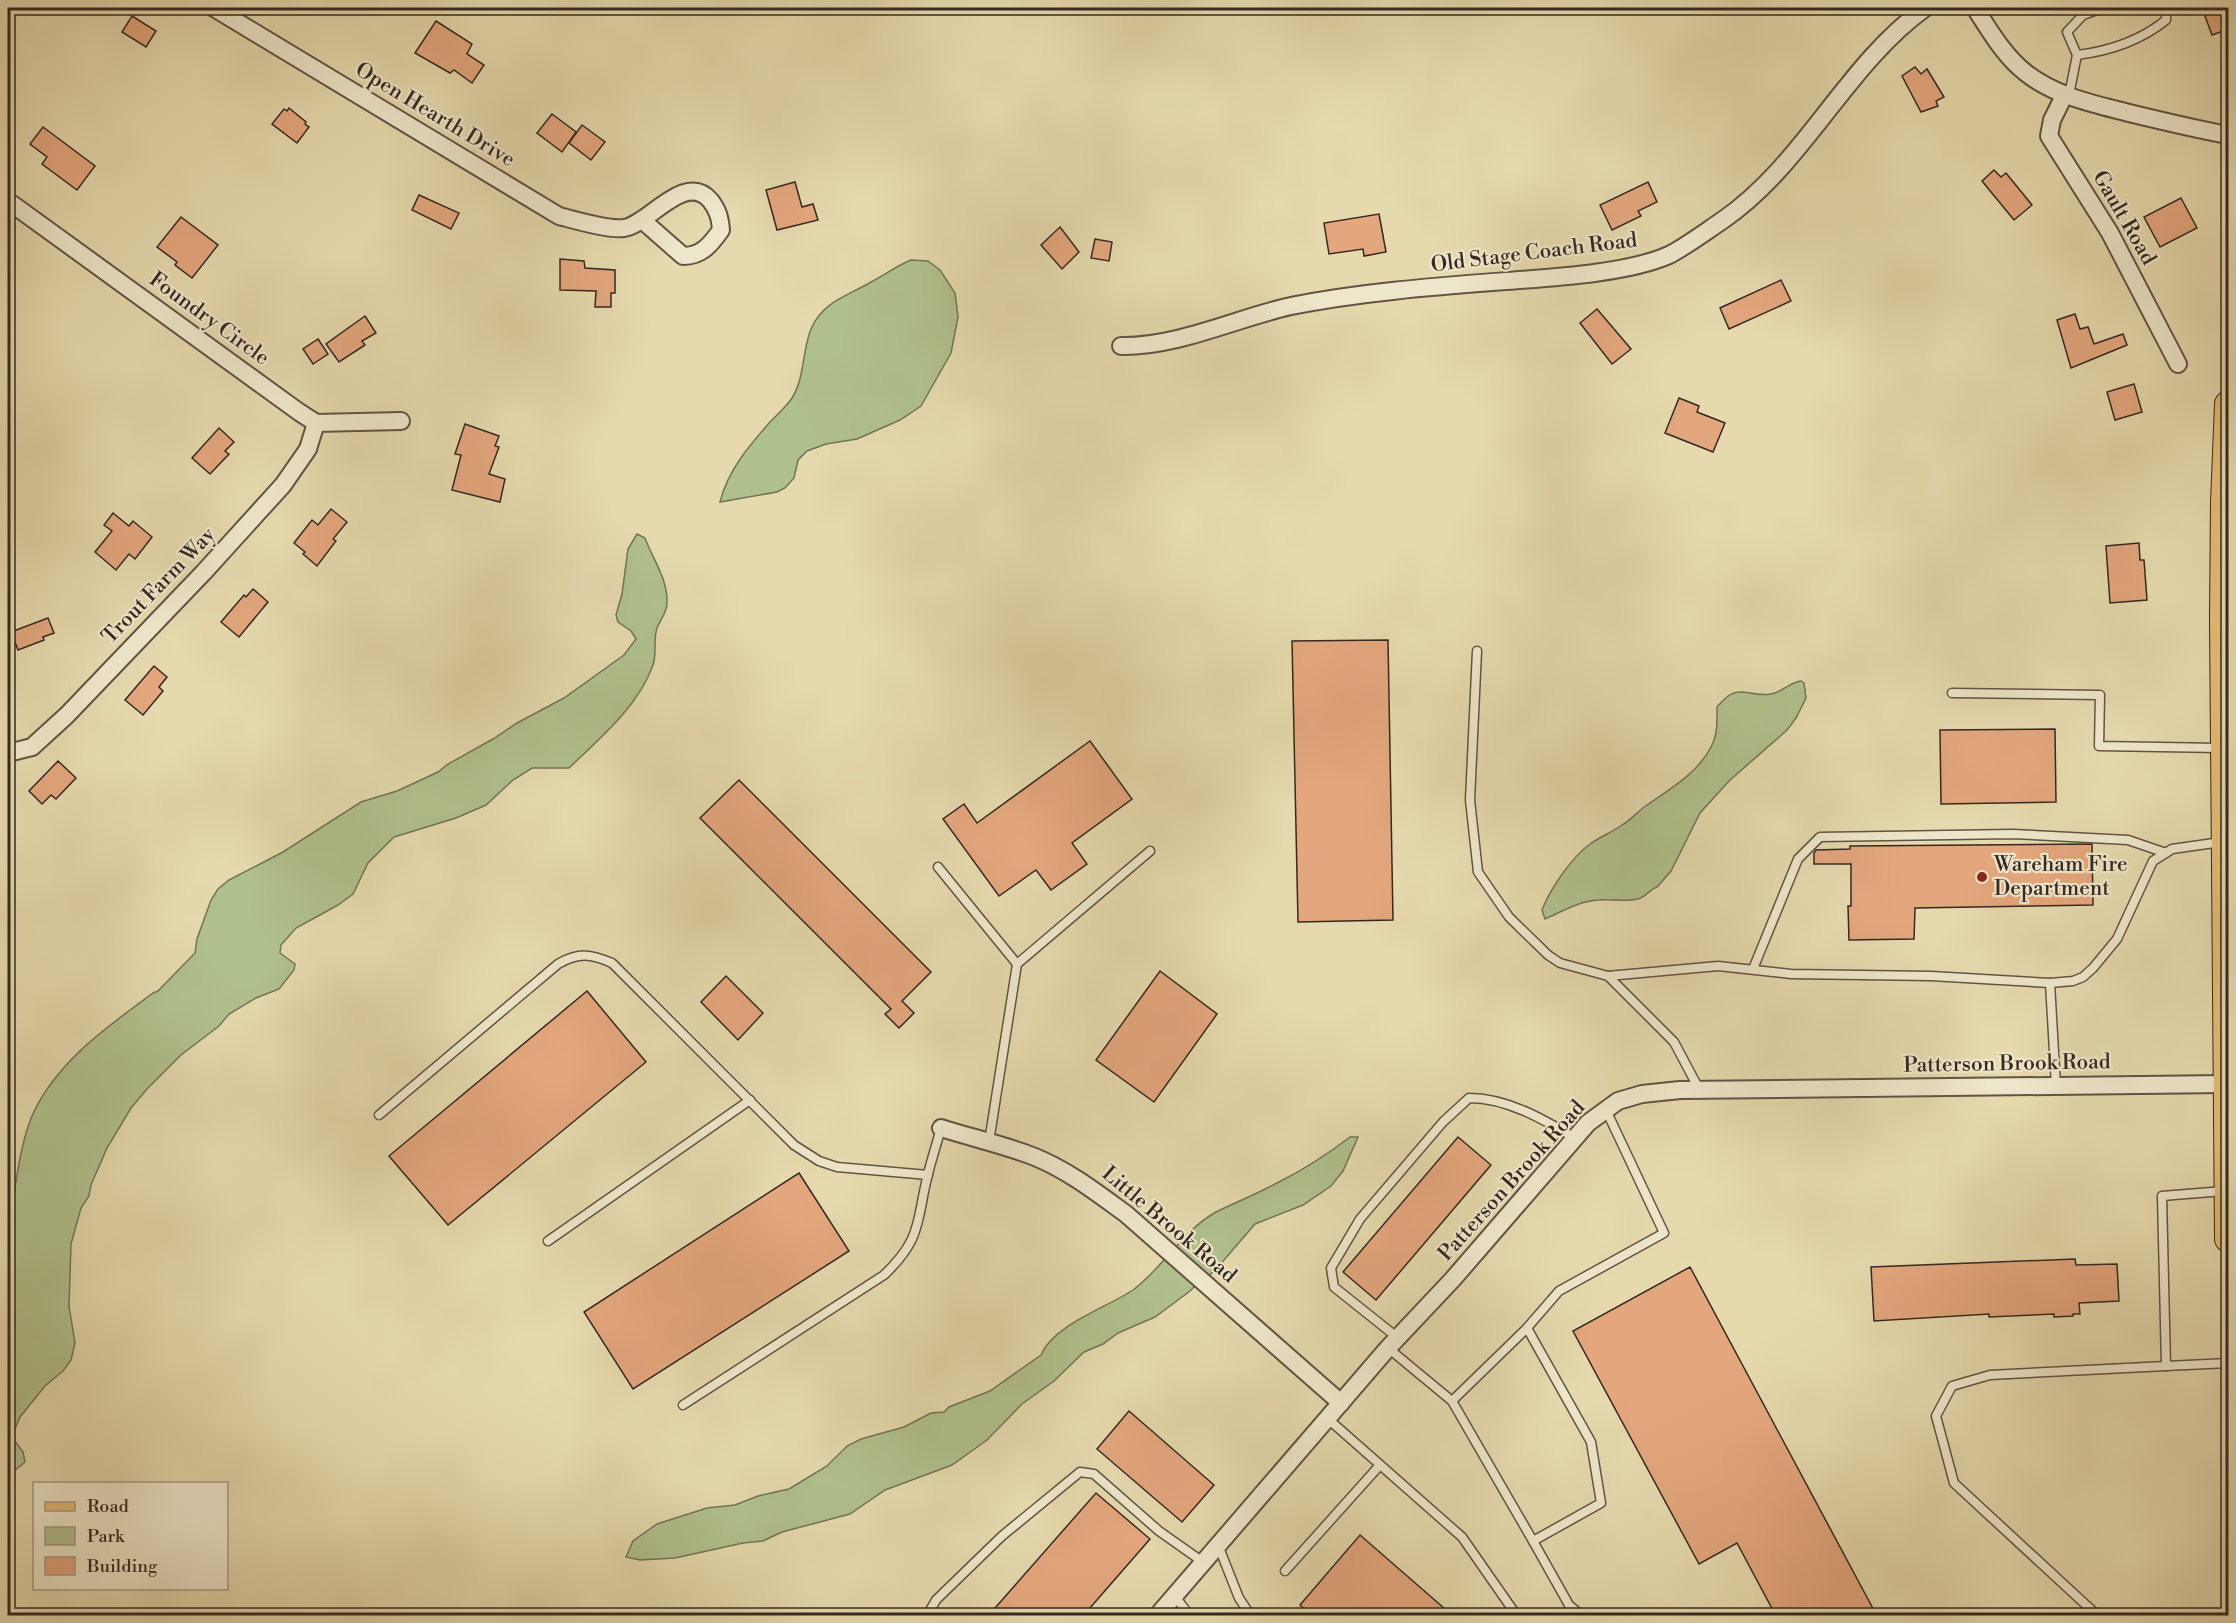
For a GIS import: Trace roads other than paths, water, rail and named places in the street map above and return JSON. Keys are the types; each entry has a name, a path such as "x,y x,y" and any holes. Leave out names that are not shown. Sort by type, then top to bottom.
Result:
{"main road":[{"path":"2229,404 2224,748 2224,841 2228,953 2226,1084 2229,1239"}],"street":[{"name":"Open Hearth Drive","path":"214,8 232,12 559,216 624,228 642,220 668,199 691,192 706,196 715,207 720,218 721,230 703,250 693,256 683,256 642,220"},
{"name":"Old Stage Coach Road","path":"1122,346 1140,346 1228,326 1300,305 1392,291 1549,278 1608,270 1650,262 1670,254 1724,219 1767,183 1803,143 1852,79 1906,21 1925,8"},
{"path":"1975,8 1994,38 2013,61 2028,74 2067,94 2190,128 2229,135"},
{"name":"Gault Road","path":"2067,94 2052,120 2049,136 2110,233 2178,364"},
{"name":"Foundry Circle","path":"8,201 316,423"},
{"path":"316,423 401,421"},
{"name":"Trout Farm Way","path":"8,753 32,747 204,572 283,485 308,449 316,423"},
{"name":"Patterson Brook Road","path":"1157,1616 1393,1343 1453,1279 1588,1123 1618,1101 1642,1094 1700,1090 2226,1084"},
{"name":"Little Brook Road","path":"941,1128 1035,1157 1089,1186 1126,1214 1341,1403"}],"lane":[{"path":"2067,94 2077,55 2067,32 2083,15 2102,8"},
{"path":"2077,55 2109,51 2152,31 2166,20 2166,8"},
{"path":"1477,651 1470,800 1478,872 1509,917 1548,955 1560,963 1608,976 1719,966 1791,974 2073,981 2083,977 2093,968 2117,939 2153,861 2172,849 2224,841"},
{"path":"1952,693 2100,695 2099,746 2224,748"},
{"path":"1753,969 1798,859 1820,837 2013,834 2128,840 2166,853"},
{"path":"989,1143 1017,964 1150,851"},
{"path":"938,867 1017,964"},
{"path":"379,1115 558,964 572,956 596,956 612,963 794,1145 819,1161 837,1167 928,1175"},
{"path":"1608,976 1674,1042 1700,1090"},
{"path":"2050,982 2056,1086"},
{"path":"1575,1138 1535,1114 1484,1098 1469,1098 1443,1122 1360,1219 1331,1268 1334,1287 1452,1401 1569,1605 1582,1616"},
{"path":"548,1241 750,1100"},
{"path":"1452,1401 1527,1328 1559,1291 1664,1233 1606,1110"},
{"path":"684,1405 884,1275 891,1268 908,1248 918,1227 928,1175 941,1128"},
{"path":"2166,1366 2163,1196 2227,1190"},
{"path":"1527,1328 1591,1442 1601,1503 1533,1541"},
{"path":"2098,1616 1954,1483 1936,1416 1952,1386 1990,1375 2229,1363"},
{"path":"1327,1419 1461,1537 1517,1616"},
{"path":"1285,1571 1380,1465"},
{"path":"927,1616 936,1600 1002,1536 1080,1472 1094,1474 1159,1531 1203,1562"},
{"path":"1218,1544 1239,1598 1249,1615"},
{"path":"1174,1595 1190,1616"}],"place":[{"name":"Wareham Fire Department","path":"1982,877"}]}
